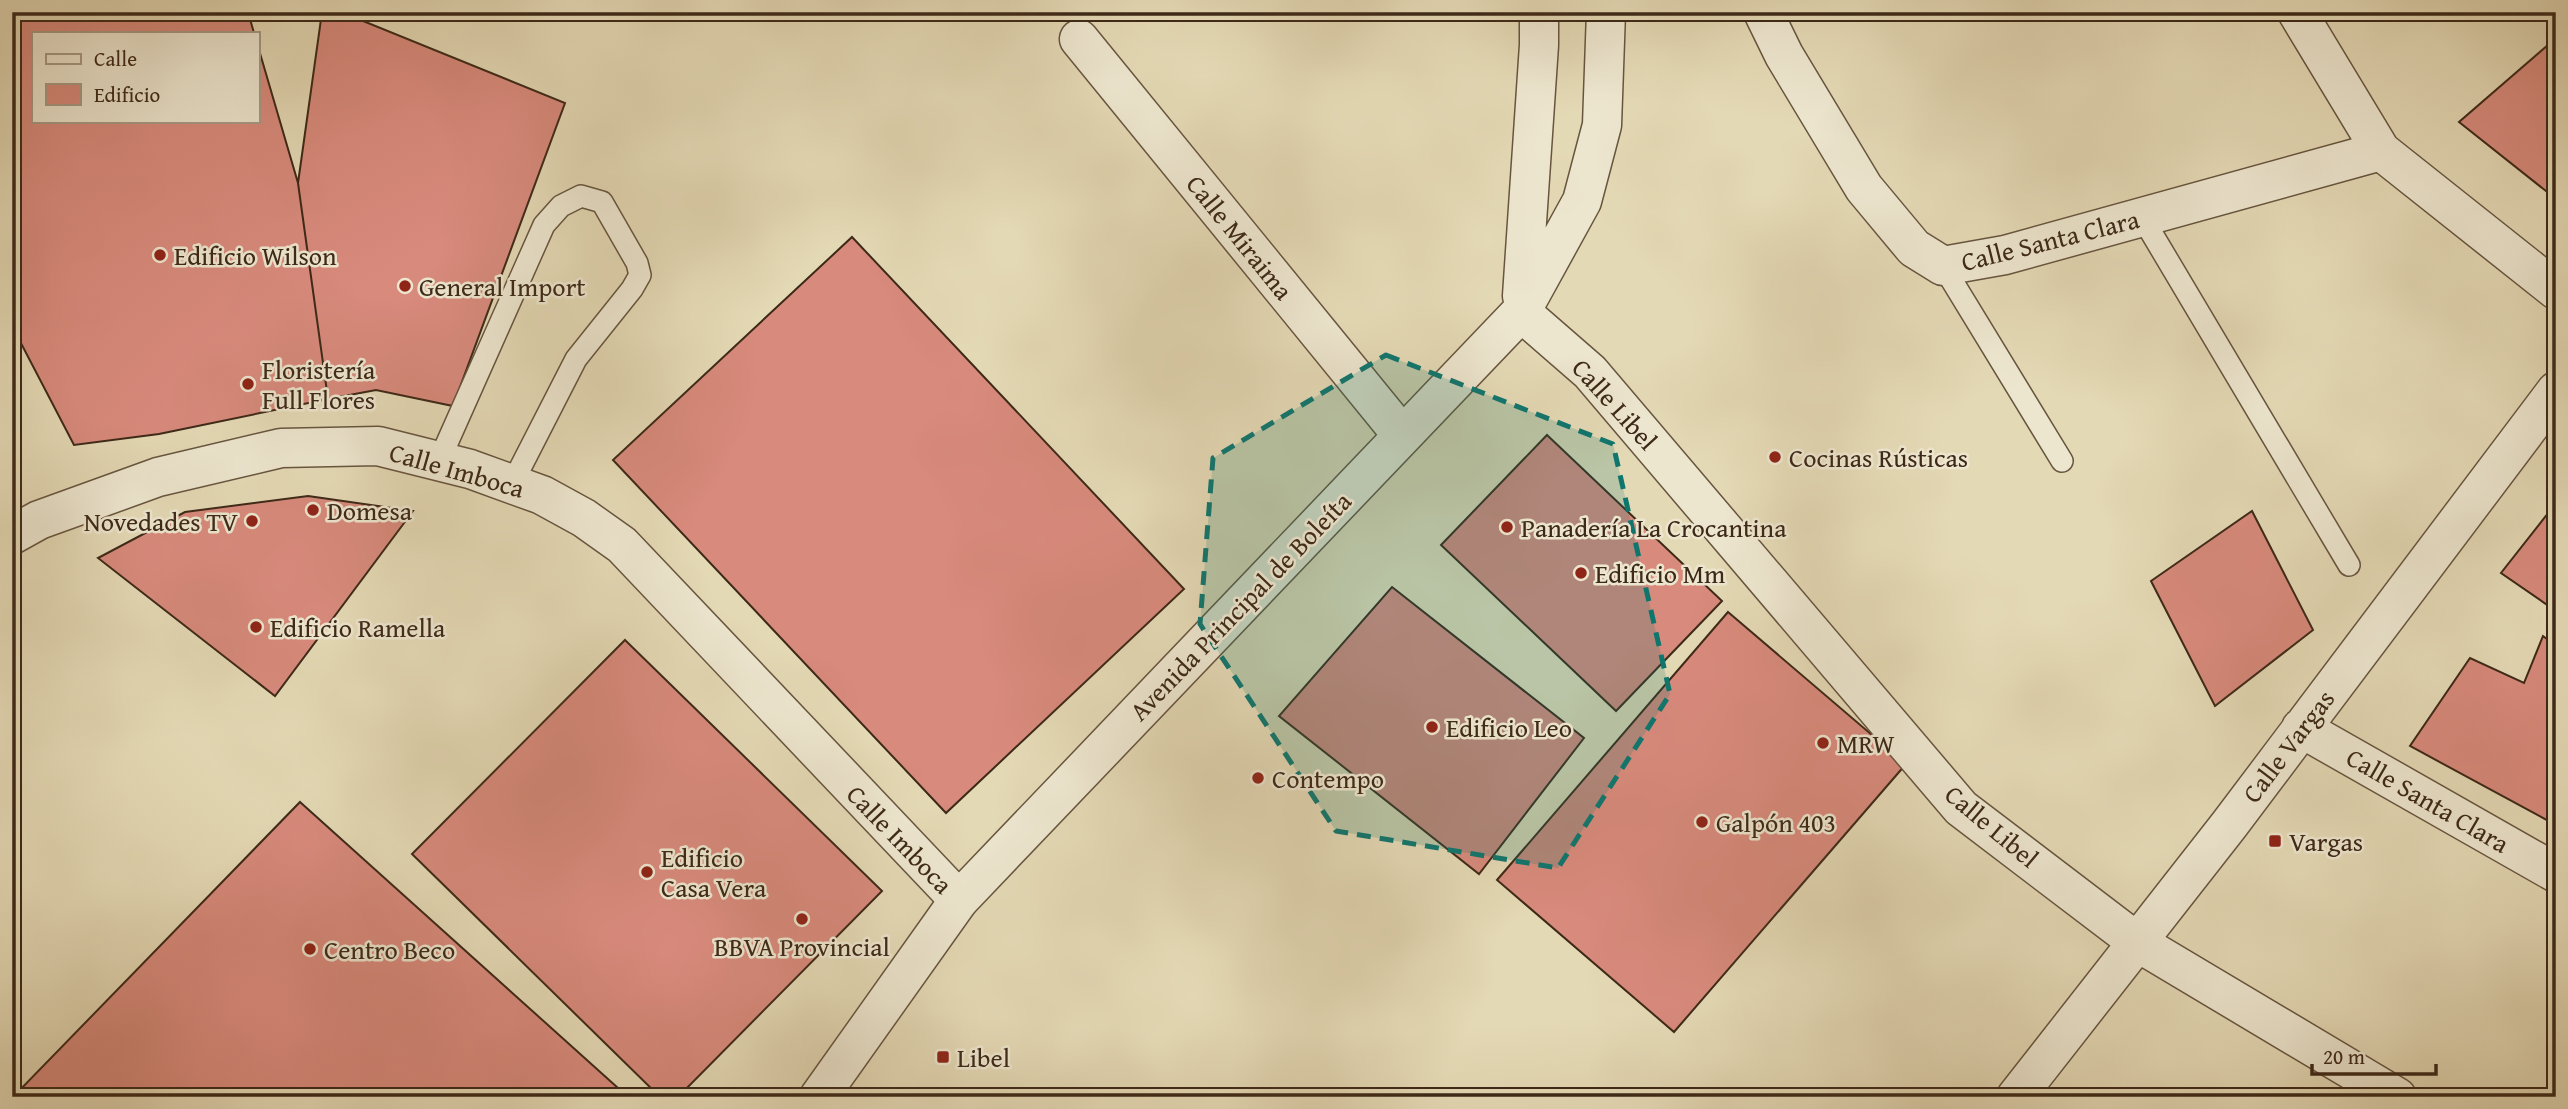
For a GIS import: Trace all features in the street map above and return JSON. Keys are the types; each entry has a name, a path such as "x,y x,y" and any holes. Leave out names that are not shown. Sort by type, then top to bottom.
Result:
{"street":[{"path":"1521,312 1539,12"},
{"name":"Avenida Principal de Boleíta","path":"819,1097 959,901 1521,312 1582,201 1602,125 1606,12"},
{"name":"Calle Santa Clara","path":"1763,12 1784,55 1864,188 1914,248 1943,266 2005,255 2381,152"},
{"path":"2297,12 2381,152 2556,290"},
{"name":"Calle Miraima","path":"1079,39 1402,435"},
{"name":"Calle Libel","path":"1521,312 1590,372 1961,808 2137,942 2397,1097"},
{"name":"Calle Vargas","path":"2016,1097 2229,825 2556,391"},
{"name":"Calle Imboca","path":"12,535 39,520 158,477 281,448 378,446 470,469 542,495 584,518 622,545 959,901"},
{"name":"Calle Santa Clara","path":"2301,728 2556,873"}],"lane":[{"path":"439,461 544,225 561,206 581,196 602,202 637,263 640,275 632,289 576,359 512,484"},
{"path":"2142,217 2349,565"},
{"path":"1943,266 2062,461"}],"highlighted area":[{"path":"1386,355 1613,444 1670,694 1558,868 1336,831 1200,624 1213,458"}],"building":[{"name":"Edificio Wilson","path":"12,12 248,12 254,32 32,32 32,122 259,122 259,50 298,183 328,399 159,434 74,445 12,326"},
{"name":"General Import","path":"322,12 341,12 565,103 453,406 376,390 328,399 298,183"},
{"path":"2556,38 2556,199 2459,122"},
{"path":"852,237 1184,589 946,813 613,460"},
{"name":"Edificio Mm","path":"1547,435 1722,601 1616,711 1441,545"},
{"name":"Edificio Ramella","path":"308,496 413,511 275,696 98,558 185,512"},
{"path":"2556,503 2556,611 2501,573"},
{"path":"2252,511 2313,630 2215,706 2151,581"},
{"name":"Edificio Leo","path":"1392,587 1584,738 1479,874 1279,716"},
{"name":"Galpón 403","path":"1728,612 1906,764 1674,1032 1497,880"},
{"path":"2543,636 2556,646 2556,825 2410,746 2470,658 2524,683"},
{"name":"Edificio Casa Vera","path":"625,640 882,891 678,1097 660,1097 412,854"},
{"name":"Centro Beco","path":"300,802 628,1097 13,1097"}],"place":[{"name":"Edificio Wilson","path":"160,255"},
{"name":"General Import","path":"405,286"},
{"name":"Floristería Full Flores","path":"248,384"},
{"name":"Cocinas Rústicas","path":"1775,457"},
{"name":"Domesa","path":"313,510"},
{"name":"Novedades TV","path":"252,521"},
{"name":"Panadería La Crocantina","path":"1507,527"},
{"name":"Edificio Mm","path":"1581,573"},
{"name":"Edificio Ramella","path":"256,627"},
{"name":"Edificio Leo","path":"1432,727"},
{"name":"MRW","path":"1823,743"},
{"name":"Contempo","path":"1258,778"},
{"name":"Galpón 403","path":"1702,822"},
{"name":"Vargas","path":"2275,841"},
{"name":"Edificio Casa Vera","path":"647,872"},
{"name":"BBVA Provincial","path":"802,919"},
{"name":"Centro Beco","path":"310,949"},
{"name":"Libel","path":"943,1057"}]}
